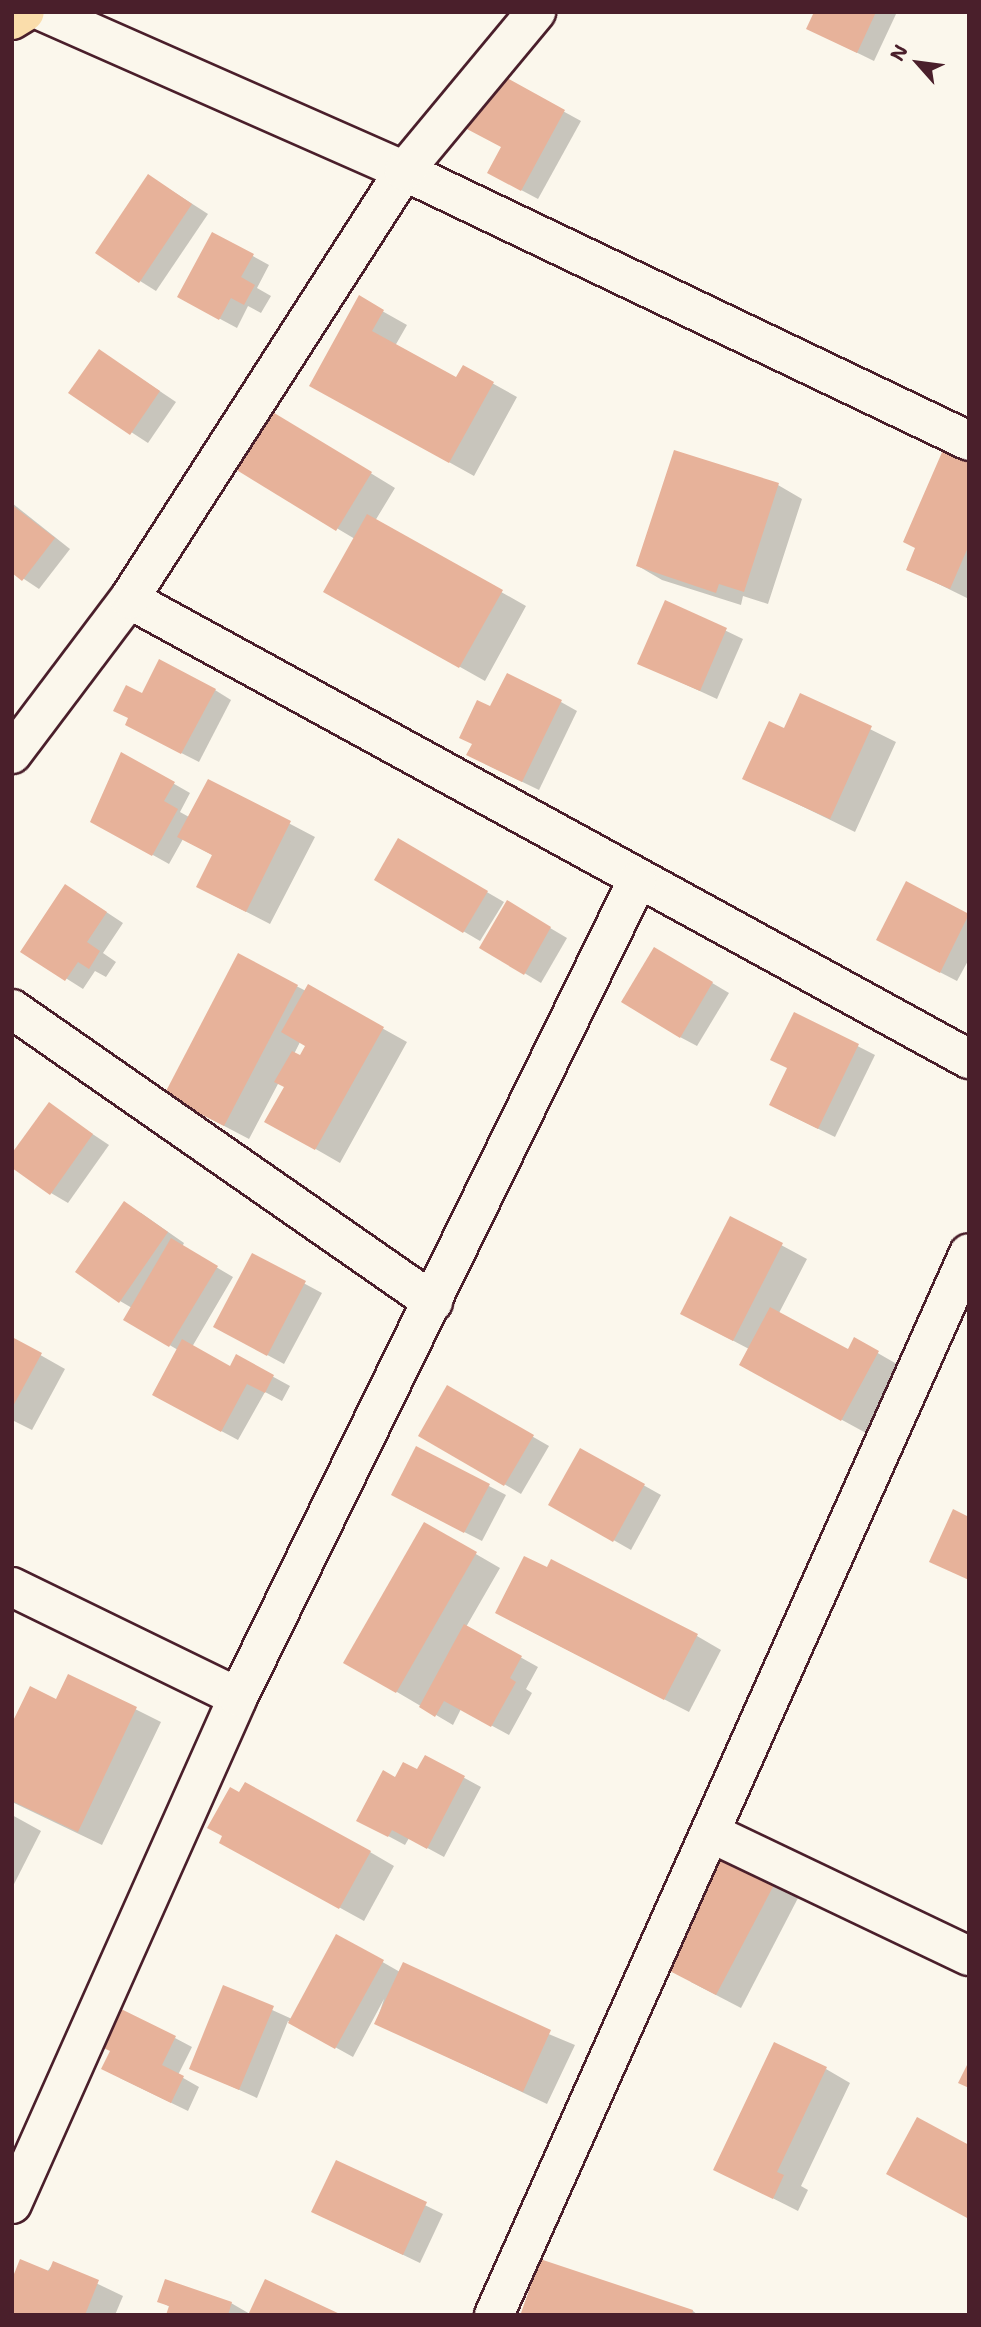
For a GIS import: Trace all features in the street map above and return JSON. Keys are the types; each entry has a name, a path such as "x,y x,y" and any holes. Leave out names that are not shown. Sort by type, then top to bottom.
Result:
{"main road":[{"path":"12,20 24,12"}],"street":[{"path":"44,12 404,171 969,440"},
{"path":"12,754 129,599 404,171 536,12"},
{"path":"129,599 637,881 969,1059"},
{"path":"12,2204 238,1697 637,881"},
{"path":"12,1009 433,1302"},
{"path":"494,2315 711,1833 917,1361 969,1253"},
{"path":"12,1587 238,1697"},
{"path":"711,1833 969,1956"}],"building":[{"path":"814,12 876,12 857,53 806,29"},
{"path":"496,72 565,110 521,191 487,173 501,147 465,128"},
{"path":"148,174 192,204 139,283 95,253"},
{"path":"212,232 254,254 241,277 255,285 244,305 231,298 219,320 177,297"},
{"path":"359,295 384,310 372,331 456,377 463,365 494,382 449,463 309,386"},
{"path":"99,349 160,391 130,435 68,393"},
{"path":"271,411 372,472 336,531 235,469"},
{"path":"674,450 779,483 744,592 719,584 716,593 636,566"},
{"path":"943,450 969,461 969,545 950,589 906,570 915,548 903,542"},
{"path":"12,505 55,538 22,581 12,573"},
{"path":"367,514 503,590 459,668 323,592"},
{"path":"665,600 727,628 700,691 637,664"},
{"path":"159,659 216,689 181,754 125,725 128,718 113,711 126,685 142,693"},
{"path":"507,673 562,700 522,782 466,755 472,744 459,738 477,700 490,706"},
{"path":"800,693 872,726 830,819 742,779 769,721 784,728"},
{"path":"121,752 175,782 164,801 178,809 152,856 90,822"},
{"path":"208,779 291,821 246,912 196,887 212,855 177,837"},
{"path":"398,838 488,891 463,933 374,880"},
{"path":"906,881 969,914 940,973 876,940"},
{"path":"65,884 107,912 87,942 100,951 89,969 78,962 65,981 20,952"},
{"path":"507,900 551,927 524,975 479,948"},
{"path":"654,947 713,982 680,1038 621,1002"},
{"path":"238,953 298,985 224,1126 164,1095"},
{"path":"308,984 384,1027 315,1150 264,1122 284,1087 274,1082 292,1051 300,1055 305,1046 281,1032"},
{"path":"794,1012 859,1044 818,1129 769,1105 787,1068 770,1060"},
{"path":"49,1102 93,1134 50,1195 12,1168 12,1153"},
{"path":"124,1201 168,1232 119,1303 75,1272"},
{"path":"730,1216 783,1243 733,1341 680,1314"},
{"path":"171,1238 218,1266 169,1347 123,1320"},
{"path":"252,1253 306,1281 267,1356 213,1327"},
{"path":"770,1307 848,1349 854,1337 879,1351 841,1421 739,1365"},
{"path":"12,1337 42,1353 12,1408"},
{"path":"182,1339 230,1366 236,1354 274,1375 265,1393 247,1384 221,1432 152,1395"},
{"path":"447,1385 534,1435 504,1486 418,1436"},
{"path":"416,1446 490,1484 464,1533 391,1495"},
{"path":"580,1448 645,1484 613,1542 548,1505"},
{"path":"953,1509 969,1517 969,1580 929,1562"},
{"path":"424,1522 477,1552 396,1693 343,1663"},
{"path":"524,1556 547,1567 551,1559 698,1634 664,1700 495,1613"},
{"path":"464,1624 522,1656 510,1678 516,1682 491,1727 444,1701 435,1717 419,1707"},
{"path":"68,1674 137,1707 78,1832 12,1801 12,1723 30,1686 56,1699"},
{"path":"425,1755 465,1776 427,1849 392,1830 388,1837 356,1821 383,1770 395,1777 403,1762 417,1769"},
{"path":"245,1782 371,1851 339,1909 219,1843 222,1836 207,1828 230,1787 239,1792"},
{"path":"723,1855 775,1883 716,1995 664,1968"},
{"path":"336,1934 384,1960 335,2049 288,2023"},
{"path":"403,1962 551,2030 523,2092 374,2024"},
{"path":"223,1985 274,2006 239,2090 189,2069"},
{"path":"115,2006 176,2036 162,2065 184,2076 171,2103 101,2069 110,2051 97,2045"},
{"path":"774,2042 827,2067 777,2172 784,2175 773,2199 713,2170"},
{"path":"969,2061 969,2088 958,2083"},
{"path":"917,2117 969,2145 969,2219 886,2174"},
{"path":"336,2160 427,2202 403,2255 311,2212"},
{"path":"20,2259 49,2271 53,2261 99,2280 85,2315 12,2315 12,2279"},
{"path":"540,2259 693,2310 692,2315 521,2313"},
{"path":"165,2279 232,2302 228,2315 166,2315 169,2306 157,2302"},
{"path":"265,2279 342,2315 248,2315"}]}
